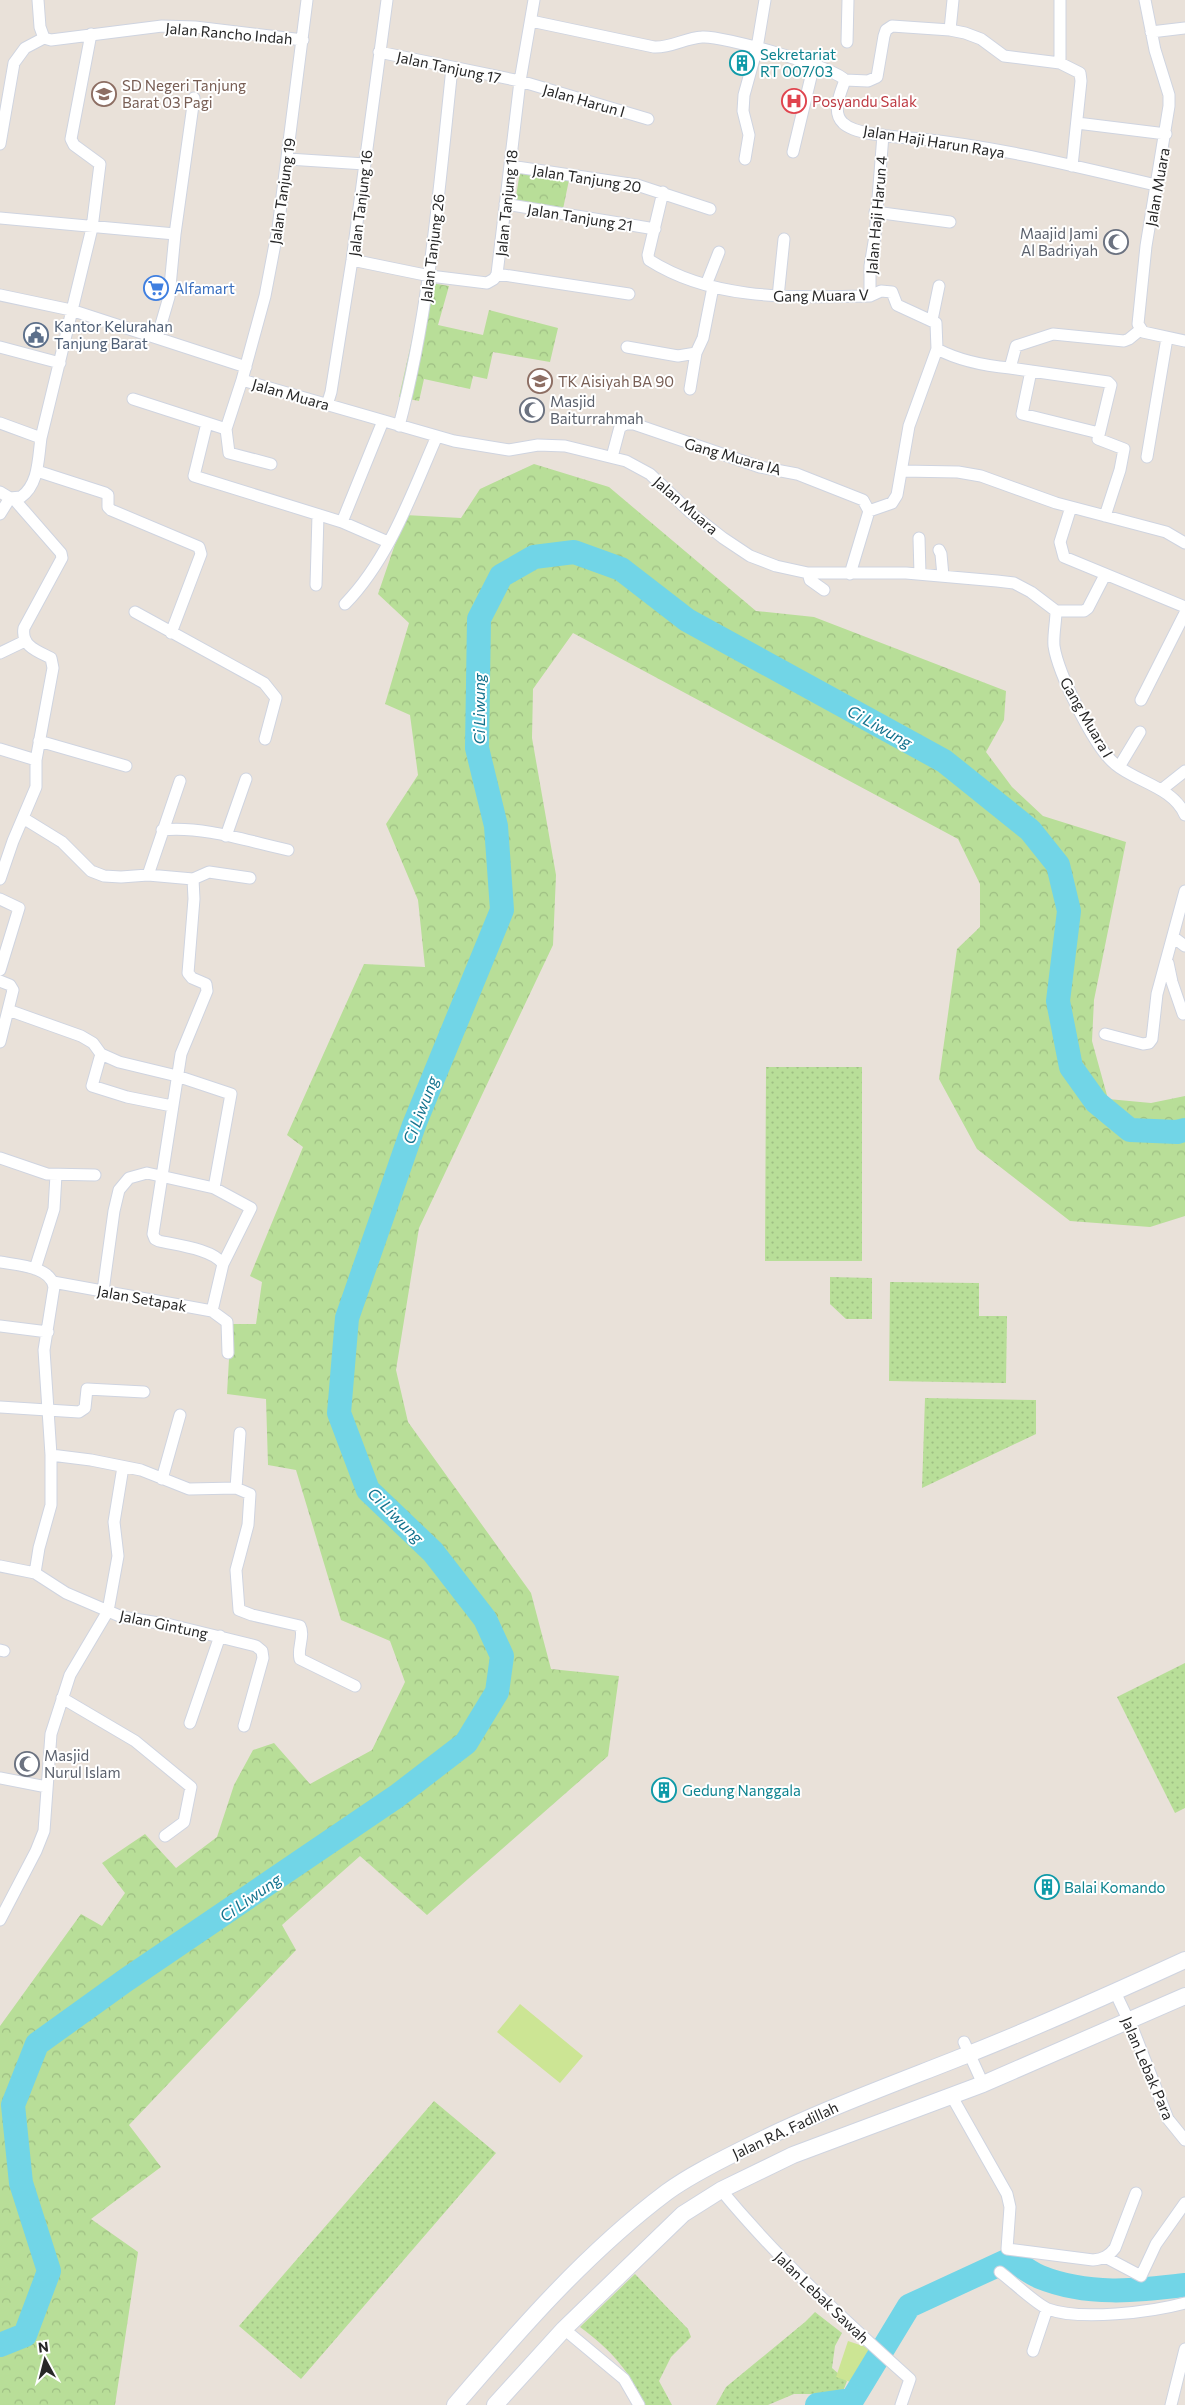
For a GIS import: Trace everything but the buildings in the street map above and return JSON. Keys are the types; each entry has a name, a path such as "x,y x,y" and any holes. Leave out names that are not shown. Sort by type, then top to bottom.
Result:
{"main road":[{"name":"Jalan RA. Fadillah","path":"455,2405 551,2297 626,2226 668,2192 717,2162 780,2130 893,2082 966,2048 1115,1992 1185,1960"},
{"name":"Jalan RA. Fadillah","path":"495,2405 564,2329 683,2214 721,2190 824,2142 983,2084 1185,1996"}],"street":[{"path":"0,144 14,63 25,48 44,38 40,27 38,0"},
{"name":"Jalan Tanjung 19","path":"226,429 246,367 265,296 283,200 307,0"},
{"name":"Jalan Tanjung 16","path":"327,404 332,392 352,260 387,0"},
{"name":"Jalan Tanjung 18","path":"534,0 520,81 497,274 629,294"},
{"path":"745,160 749,135 743,111 744,95 757,48 764,0"},
{"path":"846,42 848,0"},
{"path":"950,30 953,0"},
{"path":"1060,0 1060,63"},
{"name":"Jalan Muara","path":"1140,330 1138,315 1156,185 1166,134 1169,95 1151,32 1145,0"},
{"path":"531,21 654,48 672,46 703,36 757,48 814,64 841,75 846,80 868,81 877,78 884,36 889,27 950,30 981,39 1004,56 1060,63 1080,74 1082,82 1072,166"},
{"name":"Jalan Rancho Indah","path":"44,38 50,40 162,26 240,31 303,40"},
{"path":"1151,32 1185,28"},
{"path":"0,514 11,496 29,489 37,471 41,438 92,228 100,164 74,145 71,139 91,34"},
{"name":"Jalan Tanjung 17","path":"379,52 520,81"},
{"path":"793,152 814,64"},
{"name":"Jalan Tanjung 26","path":"399,426 433,276 452,68"},
{"name":"Jalan Haji Harun Raya","path":"846,80 838,102 838,113 842,123 852,128 883,135 972,144 1156,185"},
{"name":"Jalan Harun I","path":"520,81 648,119"},
{"path":"157,338 168,297 194,98"},
{"path":"1077,123 1166,134"},
{"name":"Jalan Haji Harun 4","path":"870,296 870,266 883,135"},
{"path":"288,159 365,164"},
{"name":"Jalan Tanjung 20","path":"510,166 637,185 710,209"},
{"name":"Jalan Tanjung 20","path":"655,229 663,192"},
{"name":"Jalan Tanjung 21","path":"505,204 655,229"},
{"path":"875,212 950,222"},
{"path":"0,218 92,228 175,234"},
{"name":"Gang Muara V","path":"655,229 652,262 710,286 778,297 870,296 881,291 892,292 897,305 932,320"},
{"path":"778,297 784,239"},
{"path":"690,388 696,353 703,338 710,286 719,252"},
{"path":"352,260 433,276 453,277 487,283 494,279 497,274"},
{"path":"850,574 869,511 892,503 897,495 909,426 938,349 936,343 937,326 932,320 939,286"},
{"path":"0,295 71,310 246,367"},
{"path":"1010,368 1016,346 1049,334 1124,341 1140,330 1185,341"},
{"path":"1147,457 1167,338"},
{"path":"0,347 60,363"},
{"path":"627,347 678,356 696,353"},
{"path":"938,349 986,364 1110,384 1112,387 1098,440 1124,449 1120,470 1105,516"},
{"path":"1032,371 1022,414 1099,433"},
{"name":"Jalan Muara","path":"242,380 454,441 509,450 538,445 565,446 612,457 644,470 691,513 750,556 776,566 808,573 920,574 1014,584 1031,592 1056,612"},
{"path":"133,399 226,429 229,453 271,464"},
{"path":"342,522 383,421"},
{"path":"0,423 41,438"},
{"path":"207,423 194,476 342,522 388,542"},
{"name":"Gang Muara IA","path":"612,457 620,427 626,424 634,424 760,467 797,474 863,500 869,511"},
{"path":"345,604 358,591 388,542 437,436"},
{"path":"37,471 105,493 108,495 108,507 110,510 199,547 201,554 171,634"},
{"path":"902,471 958,472 981,476 1071,507 1166,532 1185,543"},
{"path":"0,879 36,787 36,760 53,663 51,658 34,650 25,641 24,628 62,558 60,553 11,496"},
{"path":"1071,507 1060,542 1062,554 1076,563 1185,607"},
{"path":"316,586 318,515"},
{"path":"919,538 920,574"},
{"path":"939,550 943,576"},
{"path":"808,573 810,580 824,590"},
{"path":"1056,612 1084,611 1105,575"},
{"path":"134,612 171,634 264,683 276,698 276,704 265,740"},
{"name":"Gang Muara I","path":"1056,612 1054,644 1061,672 1098,742 1108,757 1119,767 1181,803 1185,814"},
{"path":"1141,700 1185,613"},
{"path":"0,653 25,641"},
{"path":"1119,767 1140,732"},
{"path":"39,741 126,766"},
{"path":"0,749 36,760"},
{"path":"1161,790 1185,771"},
{"path":"226,836 246,779"},
{"path":"148,875 180,781"},
{"path":"24,818 62,842 91,871 104,876 148,875 193,879 209,872 250,878"},
{"path":"162,830 188,829 288,850"},
{"path":"193,879 194,899 188,973 206,984 207,990 184,1046 177,1076 153,1221 155,1239 215,1255 223,1264"},
{"path":"1105,1034 1149,1043 1152,1039 1157,994 1185,891"},
{"path":"0,899 19,908 0,970"},
{"path":"1174,937 1185,946"},
{"path":"1168,957 1168,968 1184,1014"},
{"path":"0,981 12,986 0,1042"},
{"path":"8,1010 88,1040 97,1047 101,1054 139,1068 177,1076 231,1094 214,1188"},
{"path":"101,1054 92,1086 127,1097 172,1106"},
{"path":"0,1158 24,1167 56,1175 65,1173 95,1175"},
{"path":"104,1290 114,1211 119,1190 129,1178 142,1174 161,1176 214,1188 251,1208 223,1264 212,1310"},
{"path":"35,1268 54,1209 56,1175"},
{"path":"0,1262 35,1268 53,1282 48,1332 44,1350 51,1455 51,1505 39,1548 35,1573 0,1566"},
{"name":"Jalan Setapak","path":"53,1282 212,1310 227,1322 228,1353"},
{"path":"0,1326 48,1332"},
{"path":"0,1407 48,1412 83,1410 87,1389 144,1392"},
{"path":"162,1479 180,1415"},
{"path":"236,1488 240,1433"},
{"path":"51,1455 141,1470 189,1489 236,1488 244,1490 251,1497 248,1525 236,1570 239,1610 252,1615 300,1626 302,1631 298,1654 300,1660 355,1686"},
{"name":"Jalan Gintung","path":"0,1920 41,1841 45,1826 51,1734 70,1675 108,1611 118,1556 114,1522 123,1467"},
{"name":"Jalan Gintung","path":"35,1573 66,1593 122,1617 171,1625 256,1646 262,1652 244,1726"},
{"name":"Jalan Gintung","path":"190,1723 220,1636"},
{"path":"62,1698 135,1741 191,1787 184,1822 165,1836"},
{"path":"0,1778 47,1787"},
{"name":"Jalan Lebak Para","path":"1115,1992 1129,2021 1165,2112 1185,2140"},
{"path":"966,2048 983,2084"},
{"path":"951,2095 1007,2194 1010,2207 1007,2249 1093,2260 1105,2257 1115,2248 1136,2193"},
{"name":"Jalan Lebak Sawah","path":"721,2190 788,2265 846,2319 885,2359 910,2379 901,2405"},
{"path":"1105,2257 1142,2276 1156,2244 1185,2203"},
{"path":"1000,2272 1047,2309 1074,2313 1126,2313 1185,2303"},
{"path":"1034,2351 1047,2309"},
{"path":"564,2329 624,2379 640,2405"},
{"path":"1171,2405 1185,2349"}],"green space":[{"path":"520,172 569,180 563,209 515,202"},
{"path":"425,282 449,286 438,325 483,335 489,310 558,328 550,362 493,352 487,379 473,376 470,389 424,379 419,401 399,397"},
{"path":"534,464 609,487 756,611 814,617 1006,691 1004,720 986,752 1012,787 1043,816 1126,842 1094,1000 1092,1041 1108,1099 1151,1103 1185,1096 1185,1216 1150,1227 1070,1221 977,1149 939,1079 957,949 980,927 980,884 958,839 573,633 533,689 532,738 556,875 553,945 419,1228 396,1370 408,1422 531,1593 551,1669 619,1676 608,1756 427,1915 360,1856 282,1925 296,1950 129,2125 161,2167 91,2219 138,2252 115,2405 0,2405 0,2026 81,1914 102,1926 125,1893 102,1863 145,1834 176,1868 217,1837 234,1785 253,1750 274,1743 310,1784 372,1750 405,1682 390,1641 341,1620 296,1470 268,1465 266,1399 227,1394 231,1324 256,1324 262,1282 250,1276 303,1147 287,1135 364,964 425,967 418,900 386,824 418,775 410,715 385,704 409,623 378,594 405,515 461,518 480,489"},
{"path":"766,1067 862,1067 862,1261 765,1261"},
{"path":"830,1277 872,1278 872,1319 846,1319 830,1304"},
{"path":"890,1282 979,1283 979,1316 1007,1316 1006,1383 889,1381"},
{"path":"925,1398 1036,1400 1036,1434 922,1488"},
{"path":"1185,1663 1185,1808 1175,1813 1117,1697"},
{"path":"520,2004 583,2056 560,2083 497,2032"},
{"path":"434,2101 496,2153 301,2379 239,2326"},
{"path":"635,2274 688,2329 691,2337 671,2357 659,2381 672,2405 645,2405 626,2371 601,2344 580,2327"},
{"path":"815,2312 842,2333 835,2346 832,2368 847,2381 842,2394 794,2394 768,2405 716,2405 726,2387"},
{"path":"848,2341 872,2349 859,2385 836,2377"}],"waterway":[{"name":"Ci Liwung","path":"0,2345 25,2335 49,2271 21,2183 13,2105 37,2044 126,1980 397,1796 466,1743 497,1692 502,1656 485,1619 433,1552 368,1490 339,1413 347,1318 414,1125 502,910 496,826 477,748 479,619 501,576 534,557 574,552 621,569 687,620 944,761 1030,830 1058,865 1069,911 1058,1001 1071,1067 1096,1102 1130,1130 1177,1132 1185,1130"},
{"path":"817,2405 852,2400 909,2306 1011,2259 1040,2277 1076,2287 1130,2290 1185,2285"}],"place":[{"name":"Sekretariat RT 007/03","path":"742,63"},
{"name":"SD Negeri Tanjung Barat 03 Pagi","path":"104,94"},
{"name":"Posyandu Salak","path":"794,101"},
{"name":"Maajid Jami Al Badriyah","path":"1116,242"},
{"name":"Alfamart","path":"156,288"},
{"name":"Kantor Kelurahan Tanjung Barat","path":"36,335"},
{"name":"TK Aisiyah BA 90","path":"540,381"},
{"name":"Masjid Baiturrahmah","path":"532,410"},
{"name":"Masjid Nurul Islam","path":"27,1764"},
{"name":"Gedung Nanggala","path":"664,1790"},
{"name":"Balai Komando","path":"1047,1887"}]}
